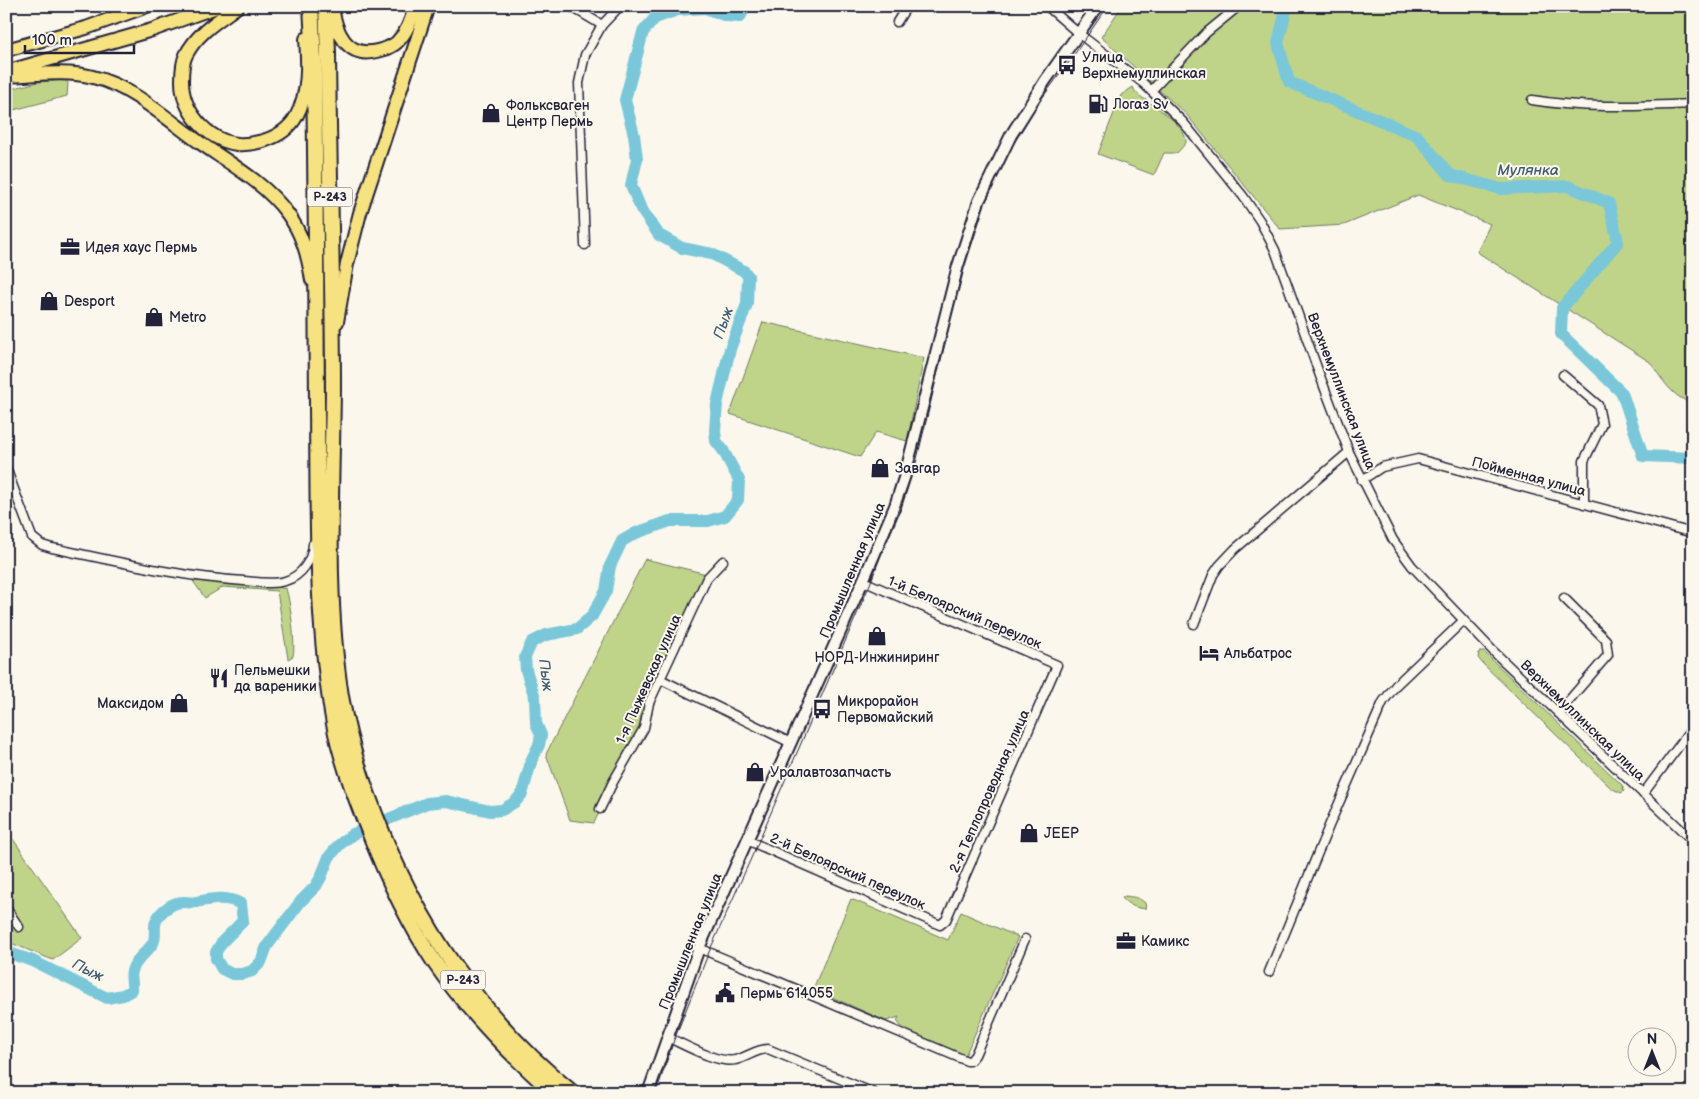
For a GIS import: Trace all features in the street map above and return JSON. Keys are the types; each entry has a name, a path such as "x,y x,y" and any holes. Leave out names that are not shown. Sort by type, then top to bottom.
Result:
{"highway":[{"name":"Р-243","path":"310,6 314,60 317,488 321,610 328,690 335,728 343,762 362,799 380,845 391,886 414,930 436,964 480,1020 521,1064 554,1093"},
{"name":"Р-243","path":"326,6 333,387 331,542 333,609 341,696 362,799"},
{"name":"Р-243","path":"380,845 397,869 426,924 466,983 492,1015 526,1050 573,1093"}],"main road":[{"path":"86,28 120,6"},
{"path":"6,50 86,28 147,6"},
{"path":"6,72 152,30 219,6"},
{"path":"238,6 207,29 194,42 185,56 182,71 182,88 186,104 194,117 204,130 220,139 237,144 254,143 273,138 286,129 296,118 304,96 307,75 304,6"},
{"path":"332,6 338,31 346,44 357,50 371,52 387,48 398,42 412,19 415,6"},
{"path":"333,387 337,322 346,264 360,213 428,6"},
{"path":"6,76 67,74 106,81 139,99 263,189 286,212 303,241 309,260 312,280 317,341"}],"street":[{"path":"570,6 602,26"},
{"path":"585,245 580,83 585,55 602,26 620,6"},
{"path":"897,22 907,6"},
{"name":"Верхнемуллинская улица","path":"1047,6 1151,91 1183,122 1238,189 1260,220 1275,250 1349,452 1400,551 1463,621 1693,841"},
{"name":"Промышленная улица","path":"648,1093 700,948 746,840 791,743 895,506 905,475 958,266 979,201 1011,135 1044,81 1098,6"},
{"path":"1151,91 1206,34 1238,6"},
{"path":"1532,100 1560,105 1630,106 1693,104"},
{"path":"1563,374 1598,405 1602,424 1584,461 1584,504"},
{"path":"1194,624 1213,574 1219,566 1235,549 1349,452"},
{"name":"Пойменная улица","path":"1362,480 1382,467 1418,459 1693,533"},
{"path":"6,468 29,531 37,542 42,545 214,580 268,583 285,581 297,576 308,562 313,549 317,488"},
{"name":"1-я Пыжевская улица","path":"600,809 612,782 644,728 649,702 708,578 723,561"},
{"name":"1-й Белоярский переулок","path":"863,581 1057,665"},
{"path":"1558,713 1608,655 1606,640 1564,598"},
{"path":"1269,972 1329,826 1383,702 1396,685 1463,621"},
{"name":"2-я Теплопроводная улица","path":"940,925 946,920 1057,665"},
{"path":"660,679 791,743"},
{"path":"1643,794 1693,727"},
{"name":"2-й Белоярский переулок","path":"746,840 940,925"},
{"path":"6,908 18,927"},
{"path":"700,948 963,1061 970,1061 975,1055 1025,939"},
{"path":"667,1038 724,1061 738,1060 762,1049 768,1049 874,1093"}],"green space":[{"path":"1122,6 1693,6 1693,402 1686,401 1674,393 1650,362 1477,252 1490,224 1418,195 1344,225 1280,229 1187,115 1101,37"},
{"path":"66,80 68,83 67,96 6,112 6,90 38,82"},
{"path":"1133,87 1138,94 1173,120 1185,137 1186,143 1177,153 1164,153 1154,175 1098,154 1121,95"},
{"path":"763,322 924,358 907,441 876,432 860,457 730,414"},
{"path":"645,559 711,575 594,823 570,820 546,754"},
{"path":"193,581 275,586 286,589 292,622 293,656 288,659 277,591 223,587 205,598"},
{"path":"1479,652 1484,652 1622,785 1624,791 1621,793 1611,788 1483,664 1478,658"},
{"path":"6,829 82,938 53,960 6,941"},
{"path":"1125,896 1140,900 1145,903 1146,908 1130,904 1122,898"},
{"path":"851,899 948,940 961,912 1018,937 965,1056 904,1030 897,1021 899,1017 886,1021 813,989"}],"waterway":[{"name":"Пыж","path":"6,952 33,961 107,998 123,995 132,990 131,973 138,960 153,943 156,921 164,910 180,902 224,899 241,904 243,921 222,942 216,952 216,959 222,969 232,974 243,974 252,971 261,962 267,946 301,901 316,886 329,857 340,844 353,834 427,803 446,801 490,811 502,810 515,802 522,794 541,735 536,723 535,698 526,670 525,657 532,642 546,635 577,629 592,616 606,591 610,566 622,541 636,533 670,521 708,521 725,516 738,500 739,480 716,441 715,430 717,404 730,349 747,304 748,276 744,271 712,254 682,248 659,235 641,209 631,185 637,159 634,135 625,100 643,32 655,18 677,10 705,8 726,16 740,17 746,6"},
{"name":"Мулянка","path":"1287,6 1278,43 1289,82 1417,136 1450,175 1501,189 1568,186 1609,203 1618,242 1562,308 1561,334 1622,393 1643,456 1693,458"}],"tram line":[{"path":"656,1093 674,1040 709,952 870,584 916,463 962,272 980,214 1014,143 1039,102 1108,6"}],"place":[{"name":"Улица Верхнемуллинская","path":"1067,65"},
{"name":"Логаз Sv","path":"1098,104"},
{"name":"Фольксваген Центр Пермь","path":"491,113"},
{"name":"Идея хаус Пермь","path":"70,247"},
{"name":"Desport","path":"49,301"},
{"name":"Metro","path":"154,317"},
{"name":"Завгар","path":"880,468"},
{"name":"НОРД-Инжиниринг","path":"877,636"},
{"name":"Альбатрос","path":"1209,653"},
{"name":"Пельмешки да вареники","path":"219,678"},
{"name":"Максидом","path":"179,703"},
{"name":"Микрорайон Первомайский","path":"822,709"},
{"name":"Уралавтозапчасть","path":"755,772"},
{"name":"JEEP","path":"1029,833"},
{"name":"Камикс","path":"1126,941"},
{"name":"Пермь 614055","path":"725,993"}]}
